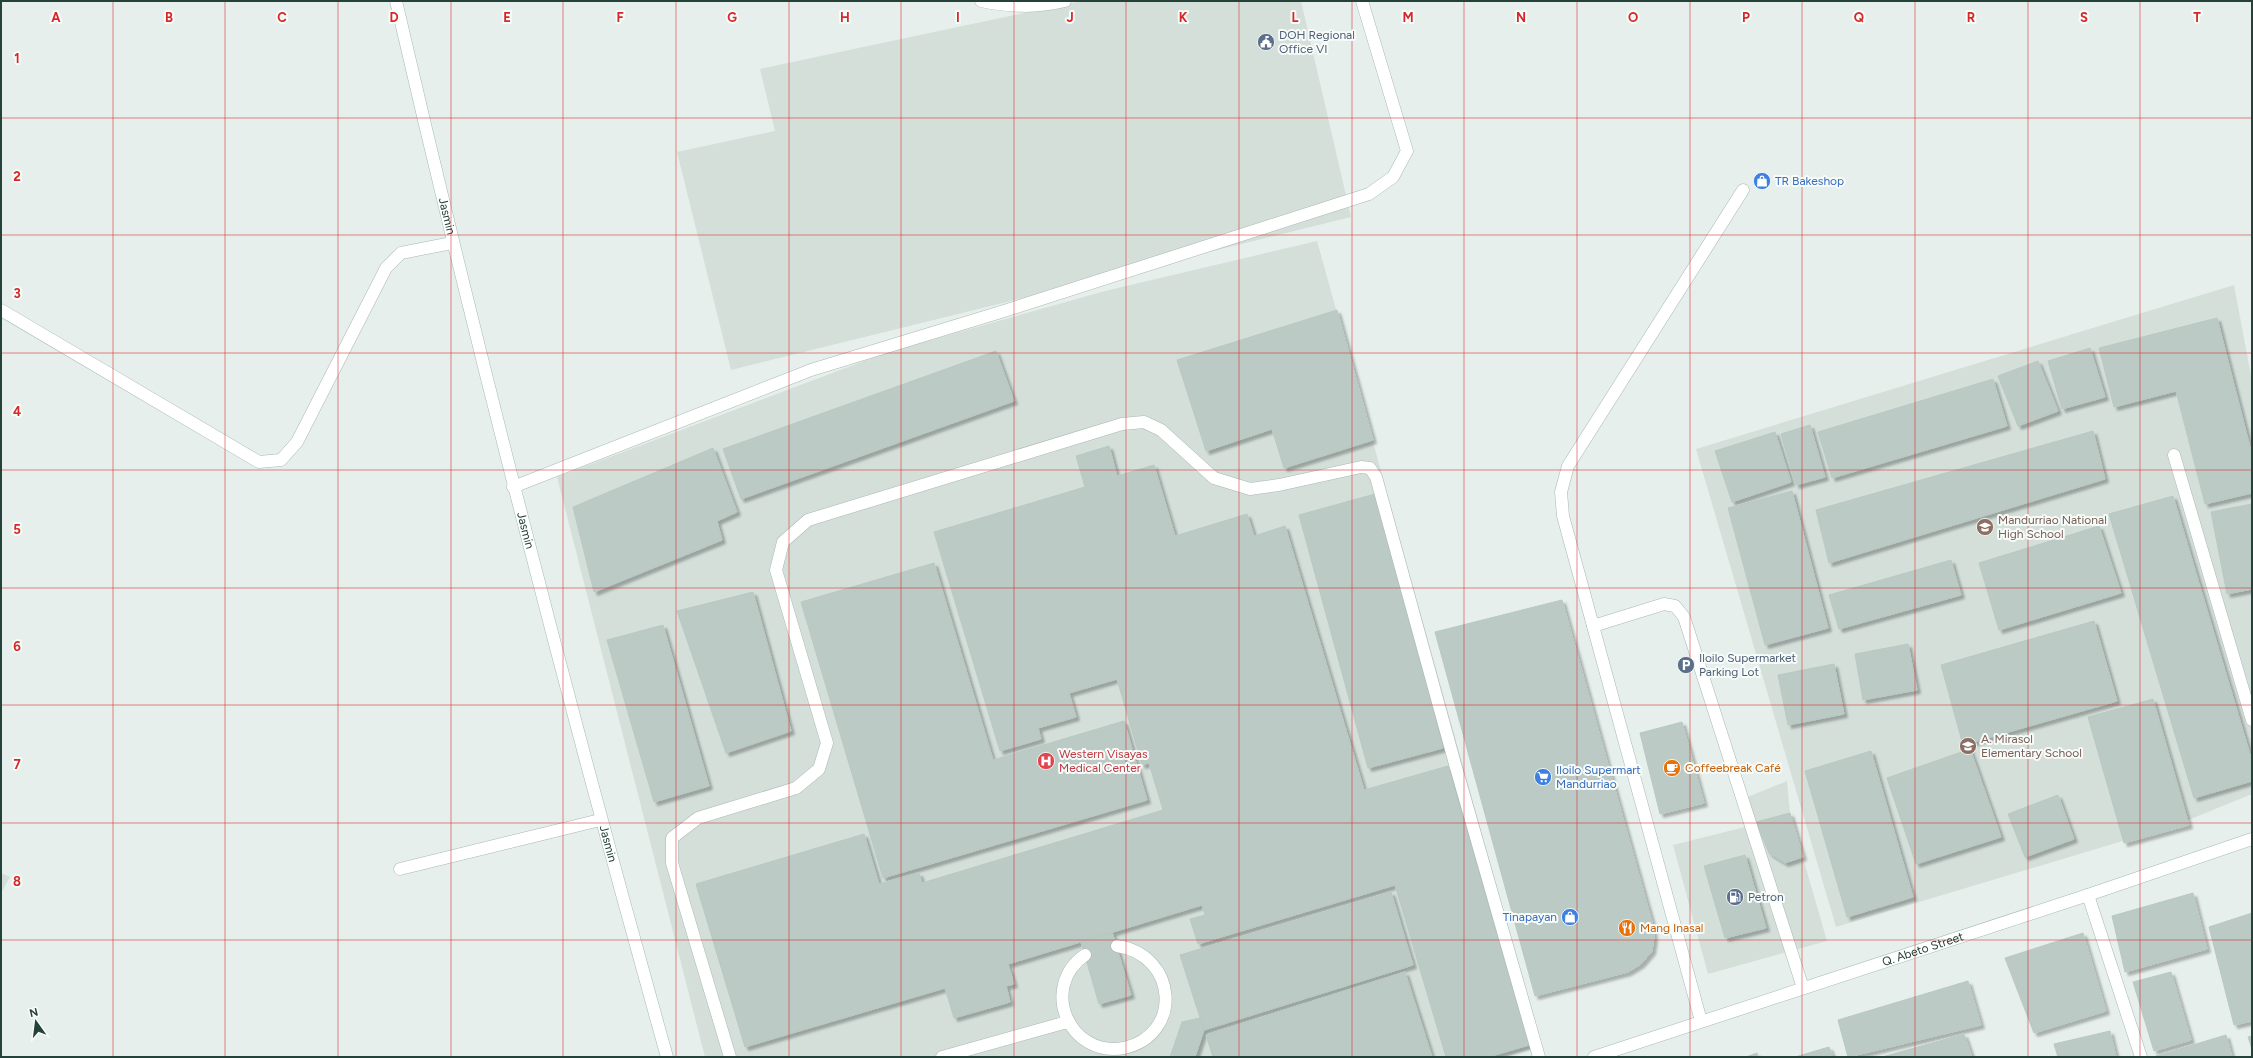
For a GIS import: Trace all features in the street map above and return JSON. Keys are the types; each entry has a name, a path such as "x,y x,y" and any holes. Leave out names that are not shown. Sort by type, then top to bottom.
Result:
{"street":[{"name":"Jasmin","path":"396,1 452,244 513,487 600,820 667,1057"},
{"path":"981,1 1013,7 1049,5 1065,1"},
{"path":"513,487 811,370 1004,311 1369,194 1393,177 1407,151 1362,1"},
{"path":"1701,1021 1563,516 1561,492 1568,466 1743,190"},
{"path":"1,310 259,462 281,460 297,442 386,268 401,253 452,244"},
{"path":"730,1057 672,862 672,838 698,818 796,788 820,769 827,743 776,570 783,542 808,520 1122,424 1144,422 1161,430 1214,478 1250,489 1279,485 1360,467 1370,468 1380,487 1455,764 1539,1057"},
{"path":"2174,455 2252,720"},
{"path":"1593,626 1664,604 1674,606 1684,617 1803,988"},
{"path":"400,869 600,820"},
{"name":"Q. Abeto Street","path":"1594,1057 1605,1055 1701,1021 2088,896 2252,840"},
{"path":"2088,896 2141,1057"},
{"path":"1085,955 1077,960 1067,974 1062,991 1062,1007 1067,1022 1078,1035 1091,1044 1106,1049 1123,1048 1132,1045 1152,1032 1161,1019 1166,1001 1164,984 1157,968 1144,954 1127,947 1117,946"},
{"path":"942,1057 1067,1022"},
{"path":"1132,1045 1136,1057"}],"shaded area":[{"path":"1081,1 1301,1 1351,217 731,370 677,152 775,131 760,69"},
{"name":"Western Visayas Medical Center","path":"1317,241 1541,1046 1504,1057 705,1057 557,477 888,352 1105,291"},
{"name":"Mandurriao National High School","path":"2234,285 2252,381 2252,794 2176,825 1836,927 1696,449"},
{"path":"1787,781 1790,813 1827,941 1708,974 1673,845 1753,825 1745,798"},
{"path":"1,873 10,877 1,893"}],"building":[{"path":"1337,310 1373,440 1284,468 1272,429 1206,451 1177,360"},
{"path":"2217,318 2252,455 2252,493 2205,504 2176,391 2114,407 2099,348"},
{"path":"2090,348 2105,397 2062,409 2048,361"},
{"path":"996,351 1014,401 741,499 723,449"},
{"path":"2038,361 2058,411 2018,426 1998,376"},
{"path":"1993,379 2007,426 1832,478 1818,432"},
{"path":"1810,425 1825,477 1796,485 1781,434"},
{"path":"2093,431 2105,479 1829,563 1816,510"},
{"path":"1775,432 1791,482 1732,502 1715,451"},
{"path":"1109,446 1117,476 1154,465 1175,536 1247,514 1254,536 1285,526 1364,790 1448,766 1529,1045 1488,1057 1446,1057 1395,885 1198,944 1190,919 1205,915 1202,905 1008,964 1014,984 1006,986 1010,1002 954,1018 945,988 745,1047 696,884 864,834 879,884 919,873 922,883 1163,810 1149,763 1142,765 1117,679 1069,693 1076,717 1038,728 1041,739 1000,751 934,532 1085,487 1076,456"},
{"path":"713,448 737,512 717,521 722,540 594,592 573,507"},
{"path":"1792,491 1828,628 1765,645 1728,508"},
{"path":"1375,494 1443,748 1368,768 1299,515"},
{"path":"2173,496 2252,761 2252,781 2194,798 2109,514"},
{"path":"2252,504 2252,589 2227,594 2211,512"},
{"path":"2099,526 2121,593 1999,630 1979,563"},
{"path":"1951,560 1961,595 1839,629 1829,595"},
{"path":"934,563 993,760 1124,721 1147,800 883,878 801,602"},
{"path":"753,592 791,731 726,753 677,611"},
{"name":"Iloilo Supermart Mandurriao","path":"1562,600 1652,922 1654,937 1652,951 1641,964 1628,972 1535,996 1435,632"},
{"path":"2094,621 2117,701 1963,745 1941,665"},
{"path":"663,625 709,786 654,802 607,640"},
{"path":"1908,644 1917,690 1863,700 1855,654"},
{"path":"1834,664 1844,714 1788,725 1778,675"},
{"path":"2153,699 2189,825 2124,843 2088,717"},
{"name":"Coffeebreak Café","path":"1682,722 1704,803 1660,814 1640,733"},
{"path":"1970,749 2001,837 1916,864 1887,778"},
{"path":"1871,751 1913,897 1847,917 1805,771"},
{"path":"2058,795 2074,839 2025,857 2008,814"},
{"path":"1790,813 1803,857 1785,863 1769,853 1756,822"},
{"name":"Petron","path":"1745,855 1766,928 1725,938 1704,866"},
{"path":"1391,892 1413,965 1204,1030 1180,955"},
{"path":"2193,893 2207,949 2125,972 2112,916"},
{"path":"2252,913 2252,1021 2234,1025 2209,927"},
{"path":"1112,932 1131,995 1099,1004 1081,942"},
{"path":"2083,933 2106,1011 2034,1033 2005,958"},
{"path":"1405,972 1432,1057 1213,1057 1206,1035"},
{"path":"2171,972 2191,1040 2154,1051 2133,982"},
{"path":"1968,981 1981,1025 1848,1057 1838,1020"},
{"path":"1200,1018 1204,1030 1195,1057 1170,1057 1182,1022"},
{"path":"2110,1031 2116,1057 2058,1057 2054,1044"},
{"path":"1964,1034 1972,1057 1882,1057"},
{"path":"2226,1035 2232,1057 2156,1057 2156,1056"},
{"path":"2252,1036 2252,1049 2248,1037"},
{"path":"1829,1047 1833,1057 1795,1057"},
{"path":"1757,1053 1758,1057 1746,1057"}],"place":[{"name":"DOH Regional Office VI","path":"1266,42"},
{"name":"TR Bakeshop","path":"1762,181"},
{"name":"Mandurriao National High School","path":"1985,527"},
{"name":"Iloilo Supermarket Parking Lot","path":"1686,665"},
{"name":"A. Mirasol Elementary School","path":"1968,746"},
{"name":"Western Visayas Medical Center","path":"1046,761"},
{"name":"Coffeebreak Café","path":"1672,768"},
{"name":"Iloilo Supermart Mandurriao","path":"1543,777"},
{"name":"Petron","path":"1735,897"},
{"name":"Tinapayan","path":"1570,917"},
{"name":"Mang Inasal","path":"1627,928"}]}
